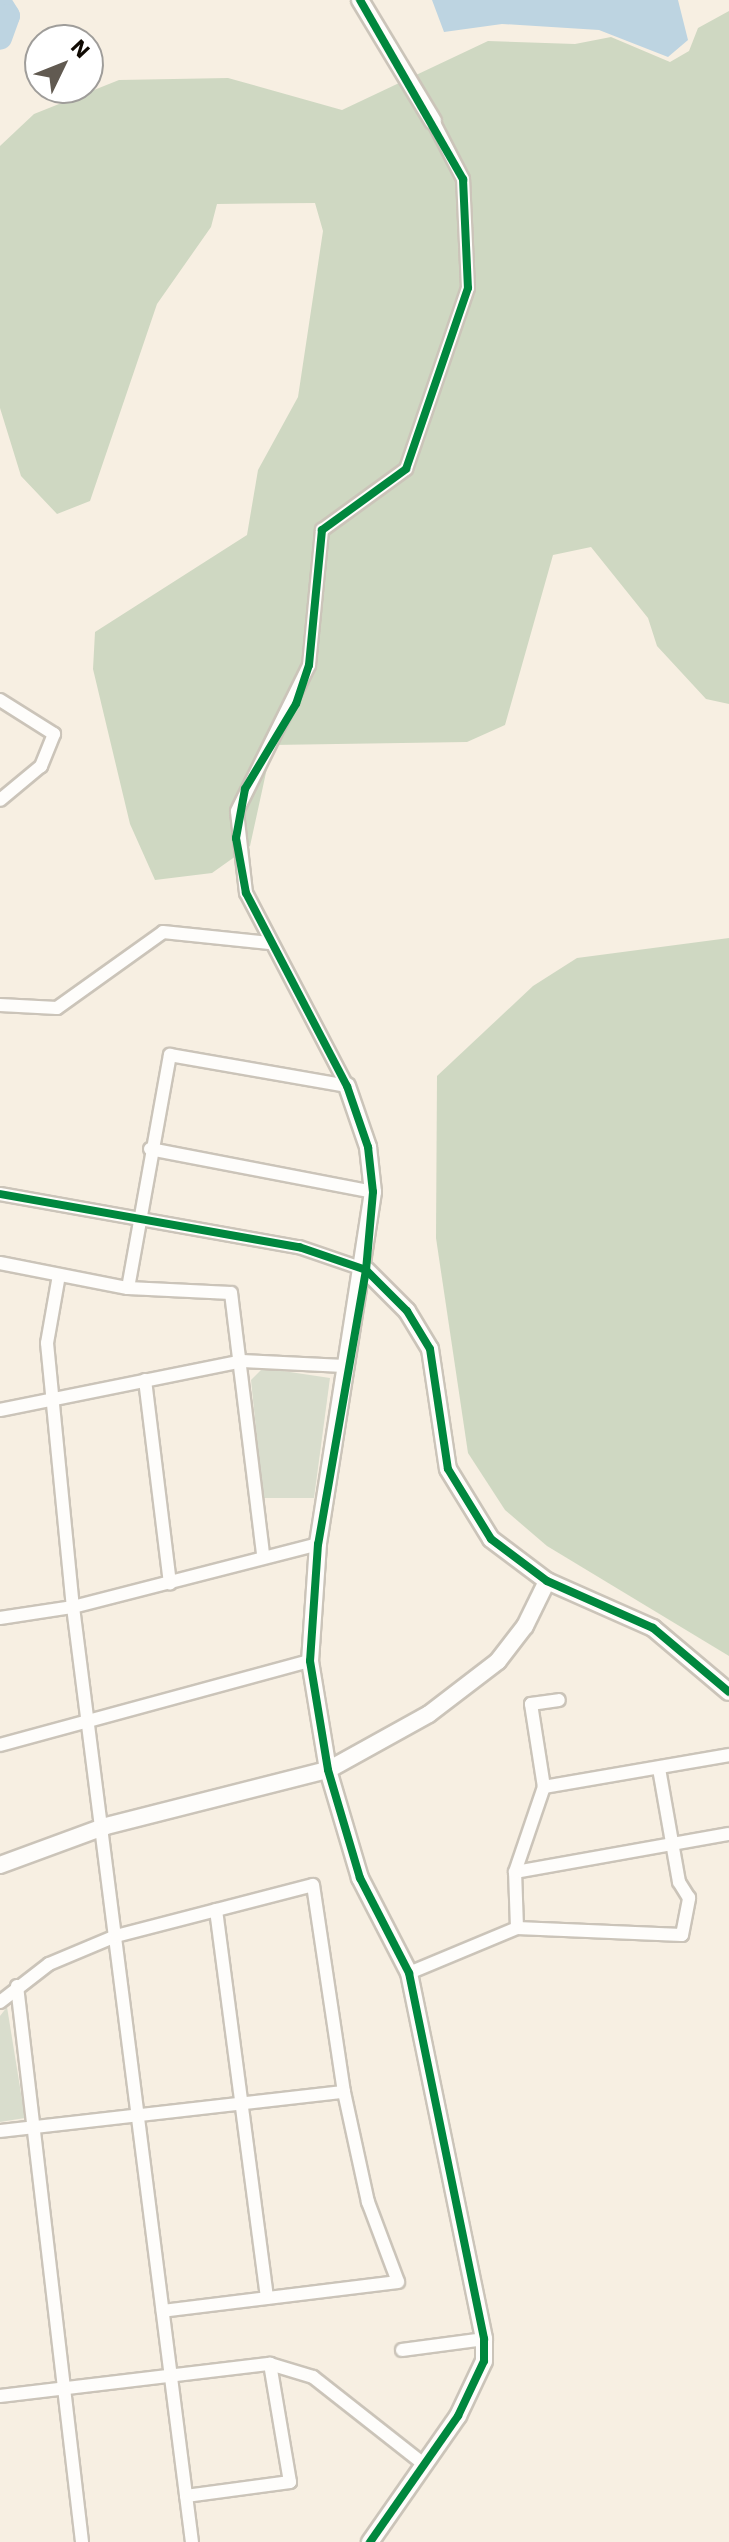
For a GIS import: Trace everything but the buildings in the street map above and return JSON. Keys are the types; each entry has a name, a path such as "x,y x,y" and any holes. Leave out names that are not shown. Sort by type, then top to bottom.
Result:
{"street":[{"path":"360,0 433,121 463,179 468,288 406,469 332,518 317,544 318,625 309,665 237,811 239,866 269,943 347,1086 368,1147 373,1192 366,1270 344,1366 318,1544 310,1661 328,1770 360,1878 409,1973 484,2339 484,2361 425,2465 370,2542"},
{"path":"0,700 54,734 41,766 0,800"},
{"path":"0,1005 57,1008 163,932 269,943"},
{"path":"128,1288 150,1149 170,1055 347,1086"},
{"path":"150,1149 373,1192"},
{"path":"0,1194 140,1222 299,1247 366,1270 407,1311 430,1349 459,1495 513,1561 547,1581 653,1628 729,1692"},
{"path":"0,1263 128,1288 231,1293 242,1361 263,1555"},
{"path":"59,1275 47,1343 73,1607 106,1826 116,1936 192,2542"},
{"path":"0,1410 242,1361 344,1366"},
{"path":"145,1380 170,1583"},
{"path":"0,1618 73,1607 170,1583 263,1555 318,1544"},
{"path":"0,1865 106,1826 328,1770 429,1714 498,1661 525,1626 547,1581"},
{"path":"0,1745 90,1718 310,1661"},
{"path":"517,1928 515,1872 544,1787 531,1704 559,1700"},
{"path":"544,1787 729,1755"},
{"path":"409,1973 517,1928 682,1935 689,1898 659,1768"},
{"path":"515,1872 676,1847 729,1834"},
{"path":"0,2002 17,1986 116,1936 313,1885 344,2092 368,2202 398,2282 163,2311"},
{"path":"216,1910 267,2298"},
{"path":"17,1986 67,2387 82,2542"},
{"path":"0,2131 242,2106 344,2092"},
{"path":"402,2350 484,2339"},
{"path":"0,2396 270,2364 313,2377 425,2465"},
{"path":"186,2496 290,2482 270,2364"}],"green space":[{"path":"729,11 729,704 706,699 657,646 648,618 591,547 553,555 505,725 467,742 272,745 250,846 212,873 155,880 130,824 93,669 95,632 247,535 258,470 298,397 323,231 315,203 217,204 211,227 157,304 90,501 57,514 21,476 0,408 0,146 34,114 59,104 104,104 104,86 119,80 228,78 342,110 488,41 575,44 611,37 670,62 689,51 698,28"},
{"path":"729,938 729,1656 547,1546 505,1510 468,1453 436,1238 437,1076 533,986 577,958"},
{"path":"263,1368 330,1378 314,1498 263,1498 251,1380"},
{"path":"7,2007 25,2118 0,2122 0,2016"}],"water":[{"path":"432,0 678,0 688,40 668,57 599,30 502,24 444,32"}],"waterway":[{"path":"0,3 8,16 0,38"}],"cycle path":[{"path":"360,0 463,179 468,288 406,469 322,530 309,665 296,704 245,789 236,838 246,893 347,1086 368,1147 373,1192 366,1270 318,1544 310,1661 328,1770 360,1878 409,1973 484,2339 484,2361 458,2416 370,2542"},
{"path":"0,1194 299,1247 366,1270 407,1311 430,1349 448,1469 491,1539 547,1581 653,1628 729,1692"}]}
